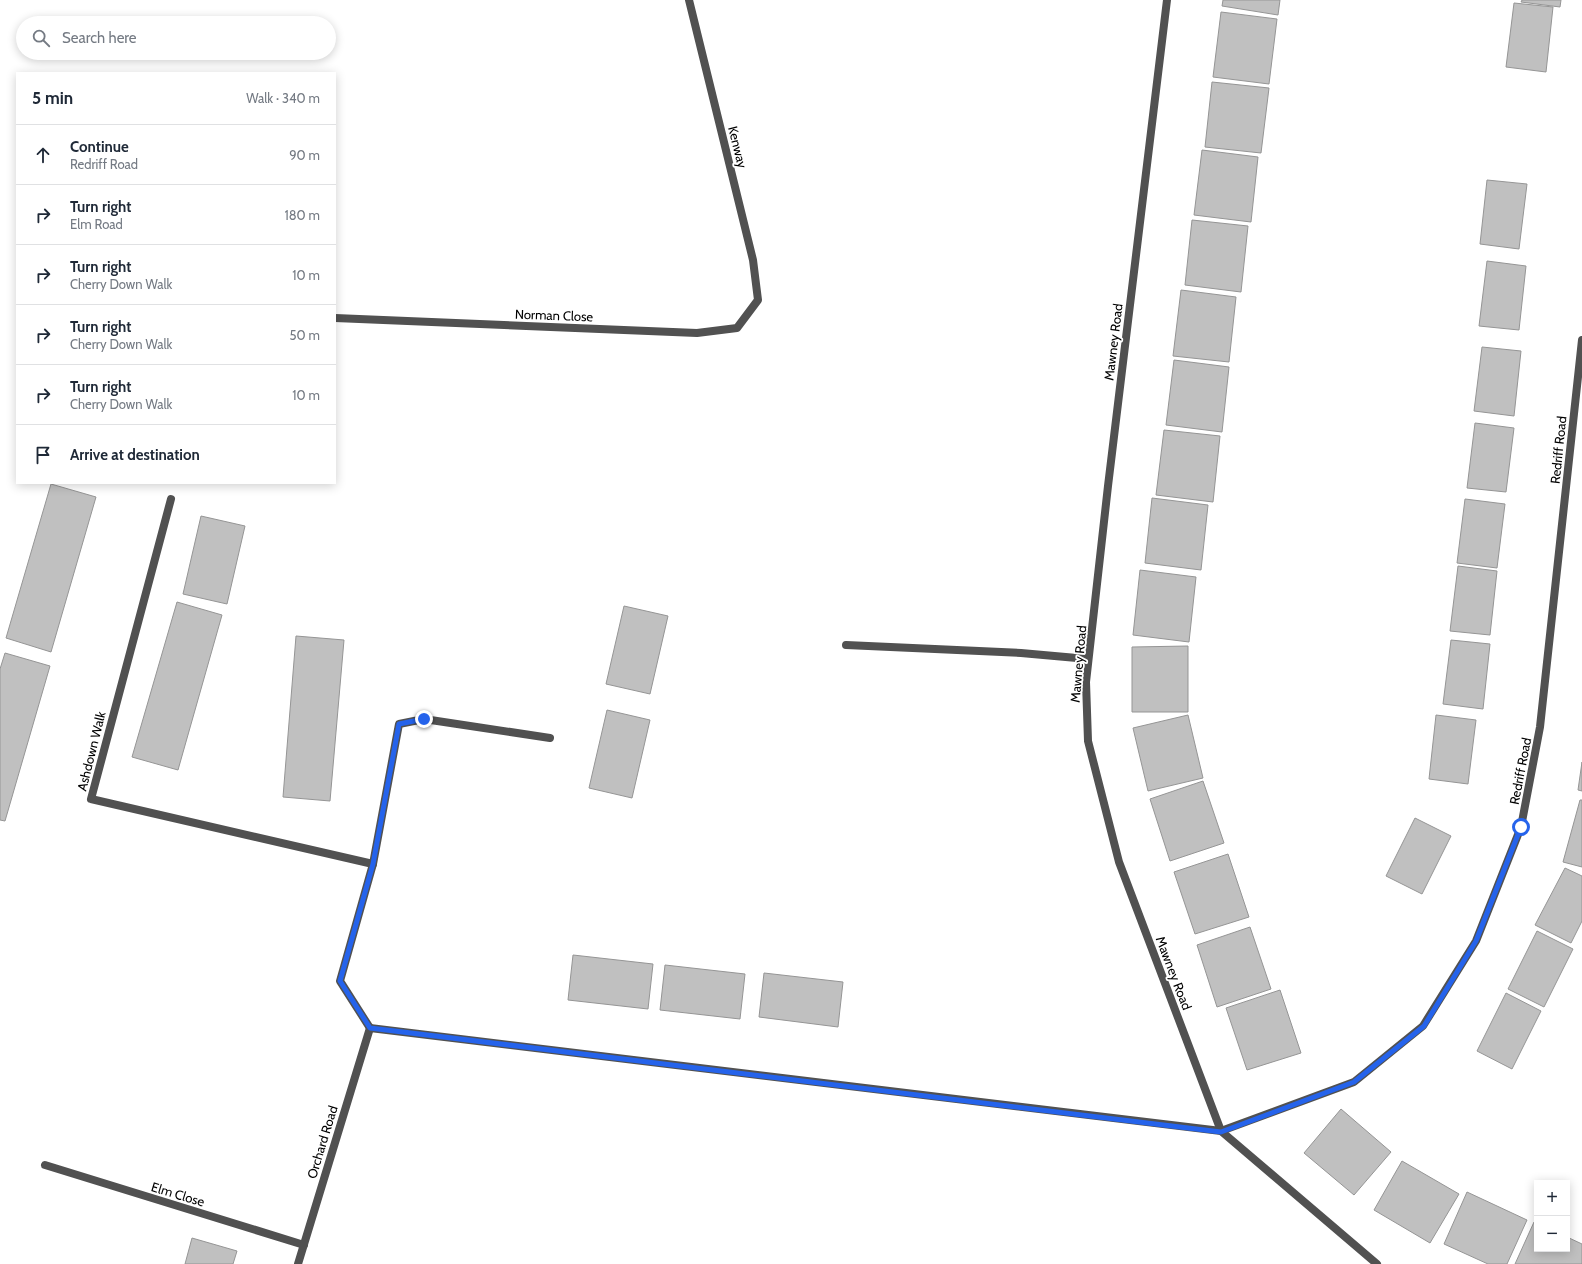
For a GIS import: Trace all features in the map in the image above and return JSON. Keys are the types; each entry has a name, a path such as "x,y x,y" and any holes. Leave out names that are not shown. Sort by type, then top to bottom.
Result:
{"street":[{"name":"Kenway","path":"689,0 753,260 758,300"},
{"name":"Mawney Road","path":"1167,0 1088,659 1086,703 1088,741 1119,862 1221,1132 1377,1264"},
{"name":"Norman Close","path":"336,318 697,333 737,328 758,300"},
{"name":"Redriff Road","path":"1221,1132 1354,1082 1424,1026 1476,941 1521,827 1540,727 1582,340"},
{"name":"Ashdown Walk","path":"171,499 91,799 373,864"},
{"path":"846,645 1021,653 1088,659"},
{"path":"550,738 424,719 399,724 373,864 340,981 370,1028 1221,1132"},
{"name":"Orchard Road","path":"298,1264 370,1028"},
{"name":"Elm Close","path":"45,1165 304,1245"}],"building":[{"path":"1223,0 1280,0 1278,15 1222,6"},
{"path":"1522,0 1561,0 1560,7 1521,2"},
{"path":"1514,3 1553,7 1546,72 1506,67"},
{"path":"1221,12 1277,19 1269,84 1213,77"},
{"path":"1212,82 1269,88 1261,153 1205,147"},
{"path":"1202,150 1258,157 1251,222 1194,215"},
{"path":"1487,180 1527,184 1519,249 1480,244"},
{"path":"1192,220 1248,226 1241,292 1185,285"},
{"path":"1487,261 1526,266 1519,330 1479,326"},
{"path":"1181,290 1236,297 1229,362 1173,356"},
{"path":"1482,347 1521,351 1514,416 1474,411"},
{"path":"1174,360 1229,367 1222,432 1166,425"},
{"path":"1475,423 1514,428 1506,492 1467,488"},
{"path":"1164,430 1220,436 1213,502 1156,495"},
{"path":"51,484 96,497 51,652 6,638"},
{"path":"1152,498 1208,505 1201,570 1145,563"},
{"path":"1465,499 1505,504 1497,568 1457,563"},
{"path":"201,516 245,526 227,604 183,594"},
{"path":"1458,566 1497,571 1490,635 1450,631"},
{"path":"1140,570 1196,577 1189,642 1133,635"},
{"path":"177,602 222,615 178,770 132,757"},
{"path":"624,606 668,616 650,694 606,684"},
{"path":"296,636 344,640 330,801 283,797"},
{"path":"1451,640 1490,644 1483,709 1443,704"},
{"path":"1188,646 1188,712 1132,712 1132,647"},
{"path":"5,653 50,666 5,821 0,820 0,669"},
{"path":"607,710 650,720 632,798 589,788"},
{"path":"1188,715 1203,778 1148,791 1133,728"},
{"path":"1436,715 1476,720 1468,784 1429,779"},
{"path":"1582,762 1582,791 1578,790"},
{"path":"1203,781 1224,843 1170,861 1150,799"},
{"path":"1580,800 1582,800 1582,867 1563,862"},
{"path":"1415,818 1451,836 1422,894 1386,876"},
{"path":"1228,854 1249,917 1195,934 1174,872"},
{"path":"1565,868 1582,876 1582,921 1571,943 1535,925"},
{"path":"1250,927 1271,989 1217,1007 1197,945"},
{"path":"1537,931 1573,949 1544,1007 1508,989"},
{"path":"573,955 653,964 648,1009 568,1000"},
{"path":"665,965 745,974 740,1019 660,1010"},
{"path":"764,973 843,982 838,1027 759,1017"},
{"path":"1280,990 1301,1053 1247,1070 1226,1008"},
{"path":"1506,993 1541,1011 1512,1069 1477,1051"},
{"path":"1341,1109 1391,1152 1354,1195 1304,1153"},
{"path":"1402,1161 1459,1194 1430,1243 1374,1210"},
{"path":"1467,1192 1527,1220 1507,1264 1488,1264 1444,1244"},
{"path":"1534,1222 1534,1252 1570,1252 1570,1238 1582,1244 1582,1264 1515,1264"},
{"path":"192,1238 237,1251 233,1264 185,1264"}],"route":[{"path":"424,719 399,724 373,864 340,981 370,1028 1221,1132 1354,1082 1424,1026 1476,941 1521,827"}]}
